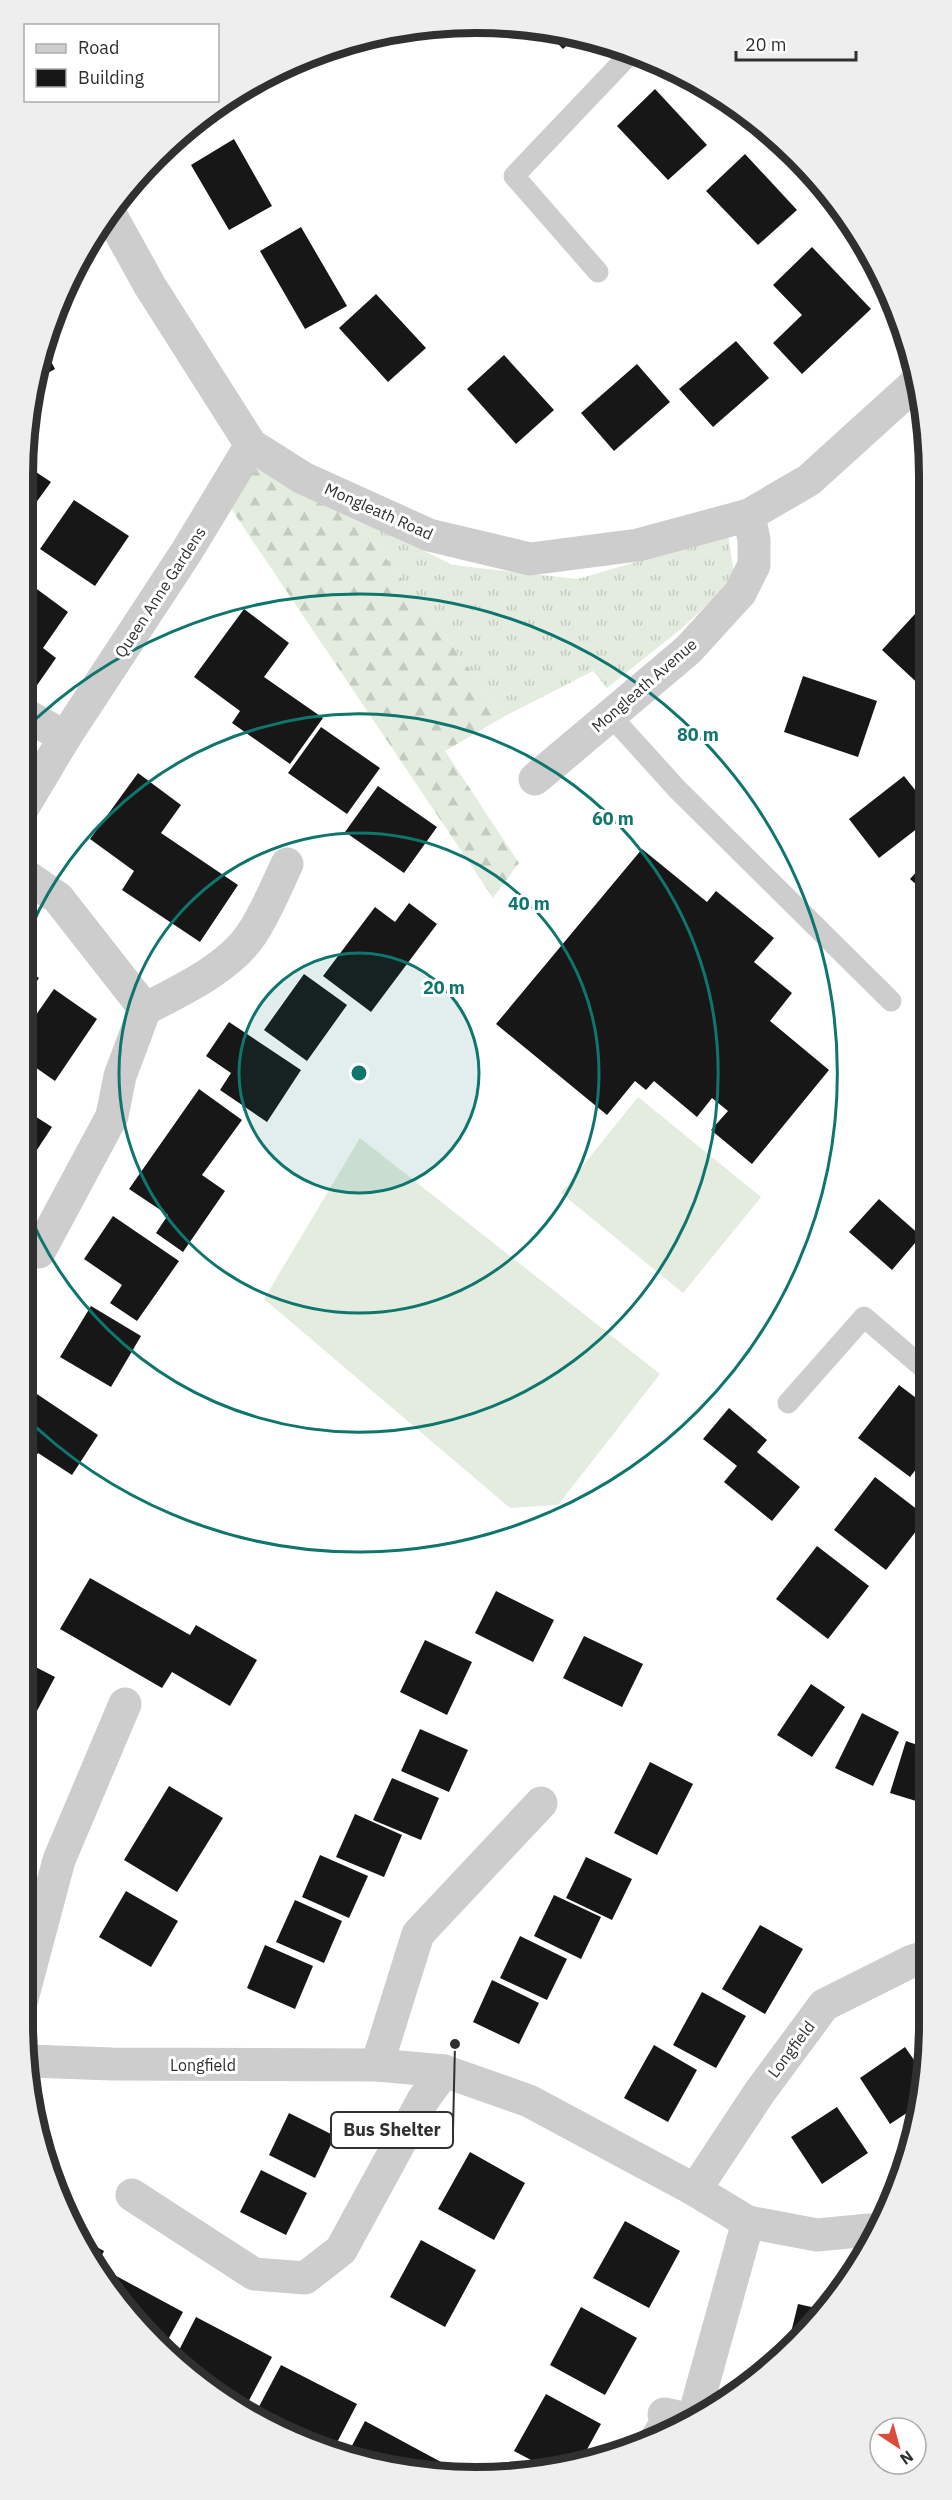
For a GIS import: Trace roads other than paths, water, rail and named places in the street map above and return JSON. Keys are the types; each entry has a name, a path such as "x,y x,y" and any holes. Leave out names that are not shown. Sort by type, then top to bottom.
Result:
{"street":[{"name":"Mongleath Road","path":"114,221 150,286 251,445 303,478 429,535 530,560 638,545 749,515 809,480 910,388"},
{"name":"Queen Anne Gardens","path":"33,791 65,737 187,551 251,445"},
{"name":"Mongleath Avenue","path":"535,779 688,651 740,593 754,565 754,540 749,515"},
{"path":"33,719 65,737"},
{"path":"39,1252 112,1116 120,1076 145,1009 195,983 230,957 250,936 287,864"},
{"path":"33,881 58,898 145,1009"},
{"path":"33,1958 59,1860 125,1704"},
{"path":"377,2065 418,1934 541,1803"},
{"name":"Longfield","path":"695,2190 759,2093 824,2005 919,1959"},
{"name":"Longfield","path":"35,2061 112,2064 377,2065 444,2071 529,2101 695,2190 748,2222 817,2235 868,2230"},
{"path":"132,2195 254,2274 306,2278 341,2250 423,2100 444,2071"},
{"path":"684,2415 748,2222"}],"lane":[{"path":"598,272 514,176 625,59"},
{"path":"610,715 677,789 891,1001"},
{"path":"788,1403 864,1317 919,1364"}],"place":[{"name":"Bus Shelter","path":"455,2044"}]}
